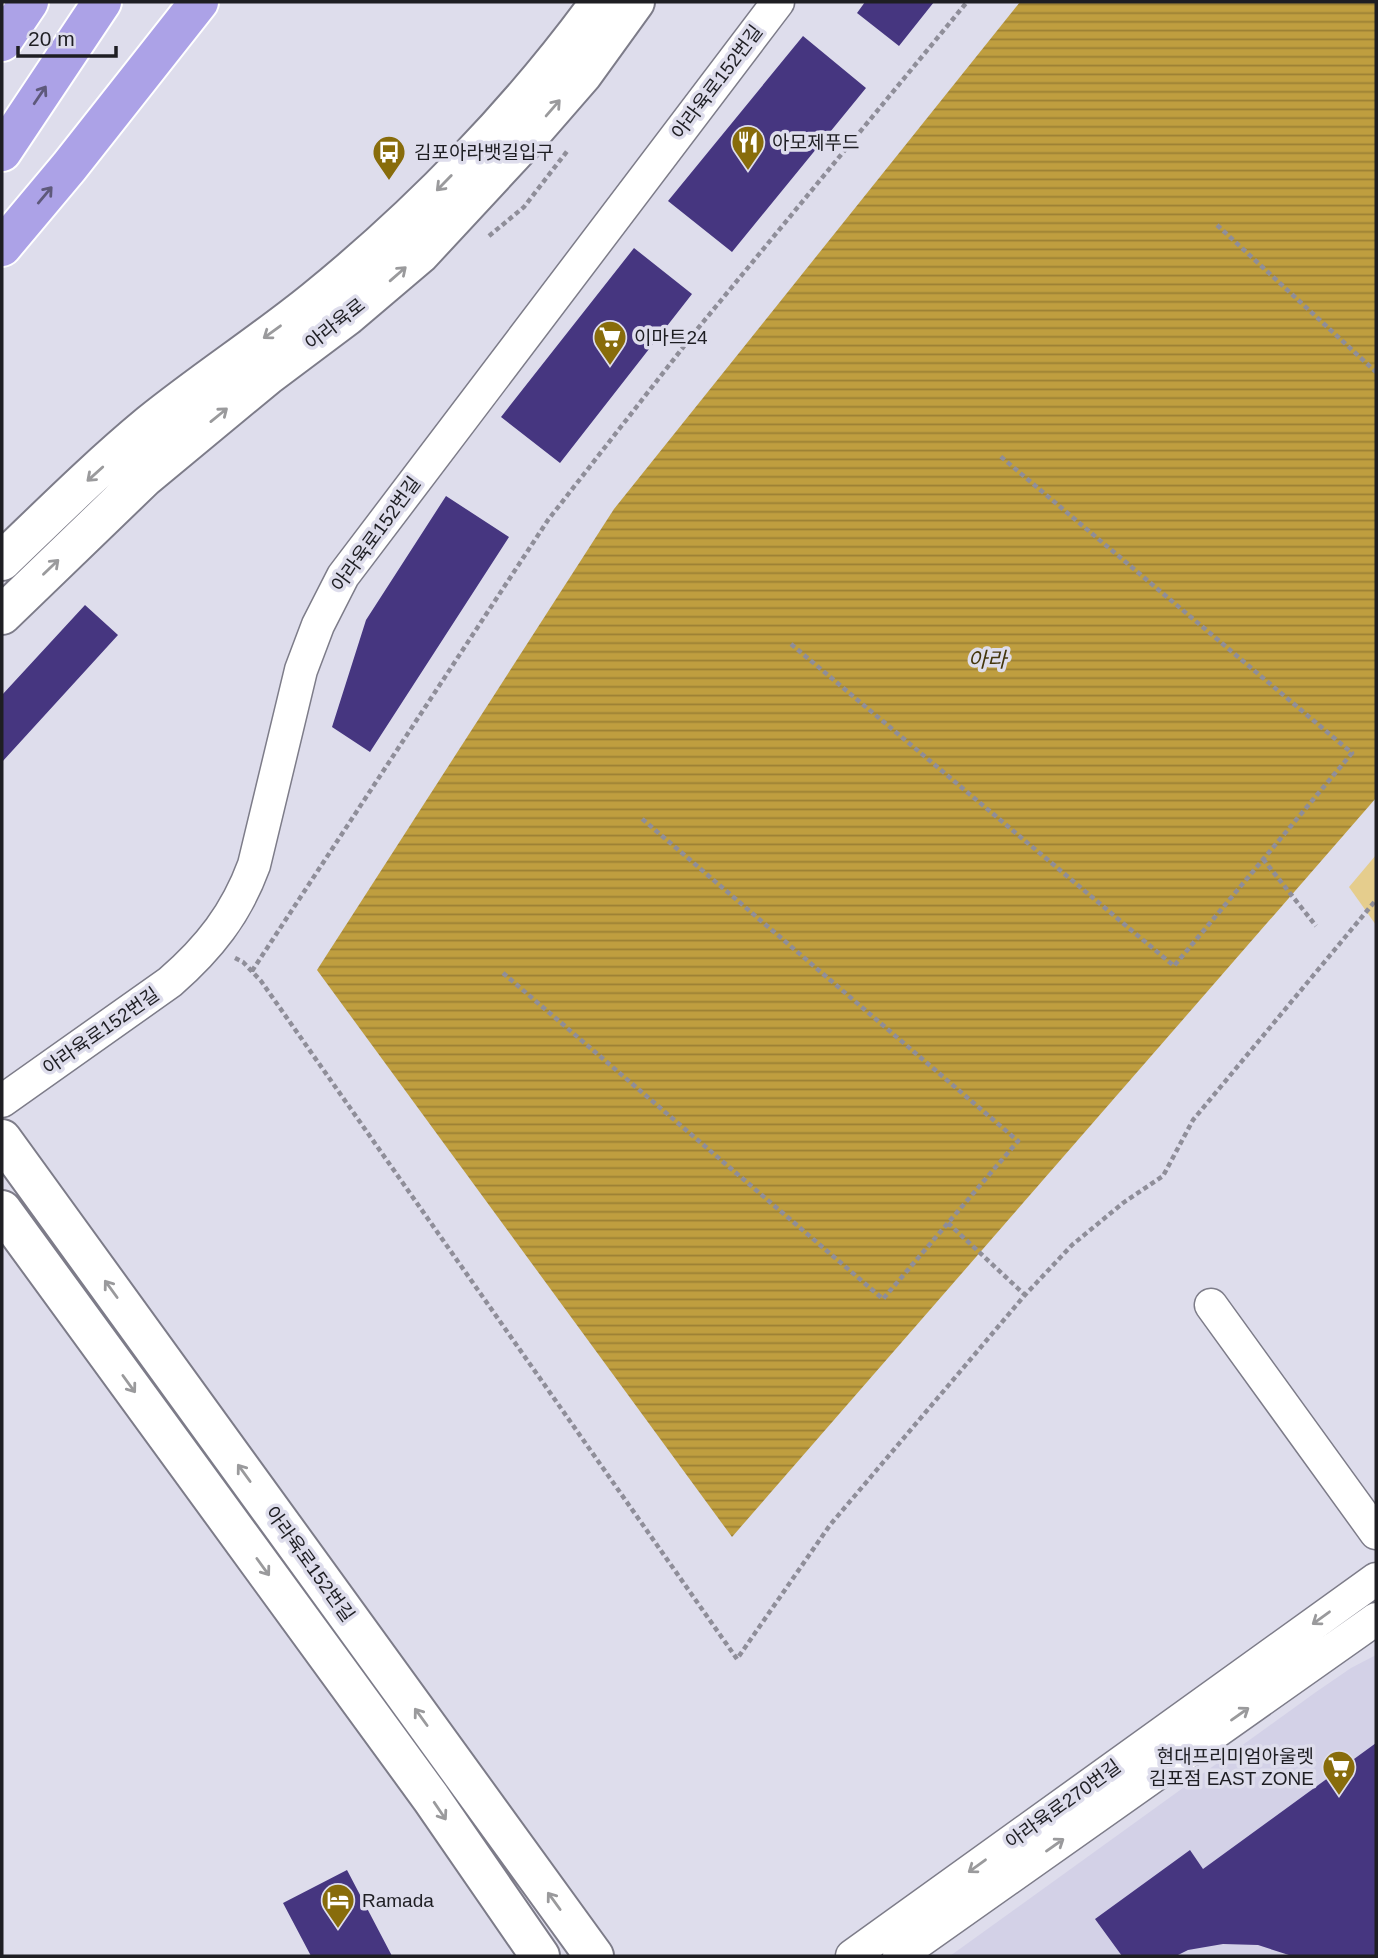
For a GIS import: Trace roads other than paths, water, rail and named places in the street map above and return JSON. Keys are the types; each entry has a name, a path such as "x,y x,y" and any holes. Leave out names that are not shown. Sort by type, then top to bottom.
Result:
{"highway":[{"path":"2,42 29,2"},
{"path":"2,152 102,2"},
{"path":"2,247 199,2"}],"street":[{"name":"아라육로","path":"2,561 148,426 212,375 314,302 405,222 521,101 571,42 600,2"},
{"name":"아라육로","path":"2,615 145,477 267,376 347,316 420,254 514,154 583,74 635,2"},
{"name":"아라육로152번길","path":"2,1101 170,982 189,966 224,925 245,888 254,865 305,659 329,600 343,576 778,2"},
{"name":"아라육로152번길","path":"2,1139 594,1956"},
{"name":"아라육로152번길","path":"2,1210 431,1798 540,1956"},
{"path":"1211,1305 1376,1533"},
{"name":"아라육로270번길","path":"852,1956 1376,1578"},
{"name":"아라육로270번길","path":"900,1956 1376,1619"}],"water":[{"name":"아라","path":"1020,2 1376,2 1376,798 732,1537 317,970 614,509"}],"place":[{"name":"아모제푸드","path":"748,172"},
{"name":"김포아라뱃길입구","path":"389,182"},
{"name":"이마트24","path":"610,367"},
{"name":"현대프리미엄아울렛 김포점 EAST ZONE","path":"1339,1797"},
{"name":"Ramada","path":"338,1930"}]}
